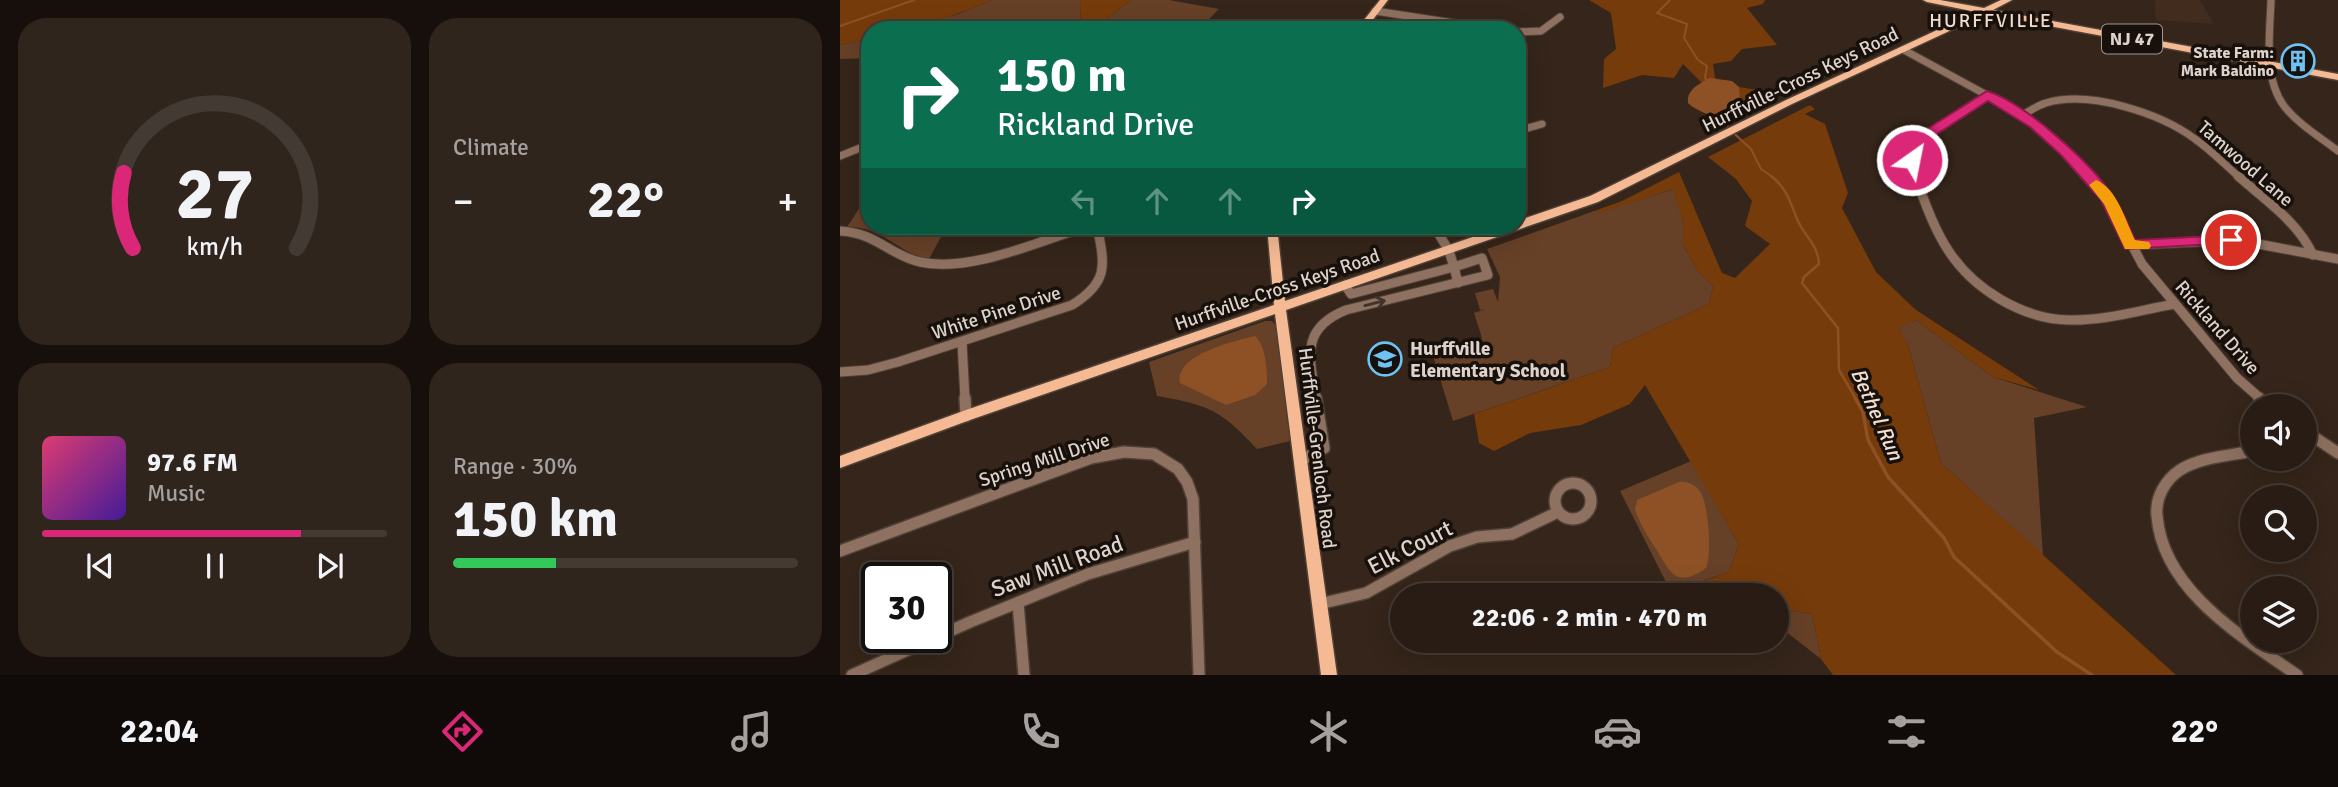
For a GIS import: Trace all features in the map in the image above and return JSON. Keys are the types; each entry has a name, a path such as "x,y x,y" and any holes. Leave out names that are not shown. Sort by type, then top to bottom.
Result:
{"main road":[{"path":"1367,21 1384,0"},
{"name":"NJ 47","path":"1927,0 2338,77"},
{"path":"1985,11 2008,0"},
{"name":"Hurffville-Cross Keys Road","path":"1526,223 1619,189 1985,11"},
{"name":"Hurffville-Grenloch Road","path":"1273,235 1329,675"},
{"name":"Hurffville-Cross Keys Road","path":"840,462 1280,307 1348,289 1492,235"}],"street":[{"path":"2271,0 2273,65 2277,91 2283,103 2338,151"},
{"path":"1375,11 1441,21"},
{"path":"1526,32 1541,32 1560,17"},
{"name":"Rickland Drive","path":"1908,48 2022,115 2058,145 2103,192 2140,261 2237,378 2255,394"},
{"path":"1987,95 1923,137 1912,153 1913,168 1942,239 1956,261 1974,278 2012,304 2047,317 2084,319 2175,304"},
{"name":"Tamwood Lane","path":"2022,115 2049,102 2083,100 2137,111 2172,123 2200,142 2289,222 2306,240 2313,255"},
{"path":"1526,128 1542,124"},
{"path":"840,156 861,148"},
{"path":"840,231 861,234"},
{"path":"870,235 919,262 946,264 983,257 1058,235"},
{"name":"White Pine Drive","path":"840,372 878,368 1064,309 1089,294 1100,282 1104,268 1098,235"},
{"path":"1439,235 1448,251 1458,282"},
{"path":"2131,245 2231,240 2338,259"},
{"path":"1300,461 1324,448 1309,352 1311,339 1323,322 1346,310 1488,275 1482,258 1454,267 1348,289 1346,310"},
{"path":"962,342 966,416"},
{"path":"2317,439 2338,453"},
{"name":"Spring Mill Drive","path":"840,551 1079,462 1125,451 1146,452 1164,457 1183,473 1192,499 1199,675"},
{"path":"2240,453 2196,462 2176,472 2161,490 2157,507 2157,529 2166,554 2189,588 2217,614 2297,675"},
{"name":"Elk Court","path":"1319,604 1366,593 1450,546 1478,537 1511,534 1558,512"},
{"name":"Saw Mill Road","path":"852,675 1100,570 1195,542"},
{"path":"1018,603 1024,675"}],"shaded area":[{"path":"840,0 992,0 935,21 861,21 861,41 840,45"},
{"path":"992,0 1080,0 1081,21 935,21"},
{"path":"1080,0 1131,0 1104,21 1081,21"},
{"path":"1131,0 1169,0 1219,9 1207,21 1104,21"},
{"path":"1589,0 1765,0 1763,4 1747,8 1777,45 1742,49 1731,61 1713,64 1715,78 1739,87 1783,94 1720,125 1716,115 1691,106 1702,83 1683,64 1674,78 1642,75 1603,88 1604,59 1616,49 1611,13"},
{"path":"2155,0 2200,0 2214,24 2156,20"},
{"path":"861,41 861,58 840,59 840,45"},
{"path":"1710,78 1732,81 1739,87 1740,102 1730,117 1708,114 1688,103 1691,91"},
{"path":"1810,105 1815,109 1805,114 1825,124 1848,193 1842,208 1876,272 1916,310 2039,390 1993,377 1916,320 1899,327 1908,345 1941,463 2176,675 1833,675 1821,659 1812,614 1789,610 1789,583 1698,583 1729,572 1739,544 1645,385 1630,404 1581,425 1530,433 1494,451 1479,443 1474,414 1610,367 1613,348 1709,304 1713,286 1697,270 1683,245 1683,223 1673,189 1599,213 1597,210 1622,201 1679,172 1722,273 1735,278 1770,244 1745,226 1752,201 1736,179 1708,157"},
{"path":"1674,189 1683,223 1683,245 1697,270 1713,286 1709,304 1613,348 1610,367 1453,421 1432,352 1482,338 1474,313 1485,309 1480,310 1475,293 1493,289 1498,302 1500,277 1487,249 1597,210 1599,212"},
{"path":"861,206 861,228 847,227"},
{"path":"880,235 942,235 929,259 909,252"},
{"path":"1916,320 1993,377 2087,407 2034,418 2043,556 1941,463 1908,345 1898,327"},
{"path":"1265,321 1272,321 1276,326 1290,441 1257,449 1234,426 1213,411 1157,396 1149,362"},
{"path":"1255,336 1264,352 1267,384 1255,395 1226,405 1180,383 1181,373 1196,357 1220,346"},
{"path":"1691,461 1739,544 1729,572 1697,583 1666,583 1620,491"},
{"path":"1679,482 1695,486 1702,496 1709,552 1706,568 1681,578 1666,565 1635,510 1637,500"},
{"path":"1789,610 1812,614 1821,659 1789,634"}],"waterway":[{"path":"840,26 914,0"},
{"name":"Bethel Run","path":"1670,0 1657,13 1687,24 1684,38 1698,60 1707,66 1705,78 1709,82"},
{"name":"Bethel Run","path":"1725,116 1728,128 1751,149 1761,169 1774,178"},
{"name":"Bethel Run","path":"1771,176 1784,190 1816,251 1819,264 1804,277 1802,283 1838,328 1839,370 1856,399"},
{"name":"Bethel Run","path":"1855,398 1863,412 1868,440 1888,477 1944,538 1954,557 2057,652 2092,675"}],"slow traffic":[{"path":"2096,185 2110,202 2131,245 2144,246"}],"place":[{"name":"State Farm: Mark Baldino","path":"2298,61"},
{"name":"Hurffville Elementary School","path":"1385,359"}],"district":[{"name":"HURFFVILLE","path":"1991,20"}],"route":[{"path":"1912,160 1913,150 1923,137 1987,95 2035,124 2066,152 2107,197 2131,245 2231,240"}]}
